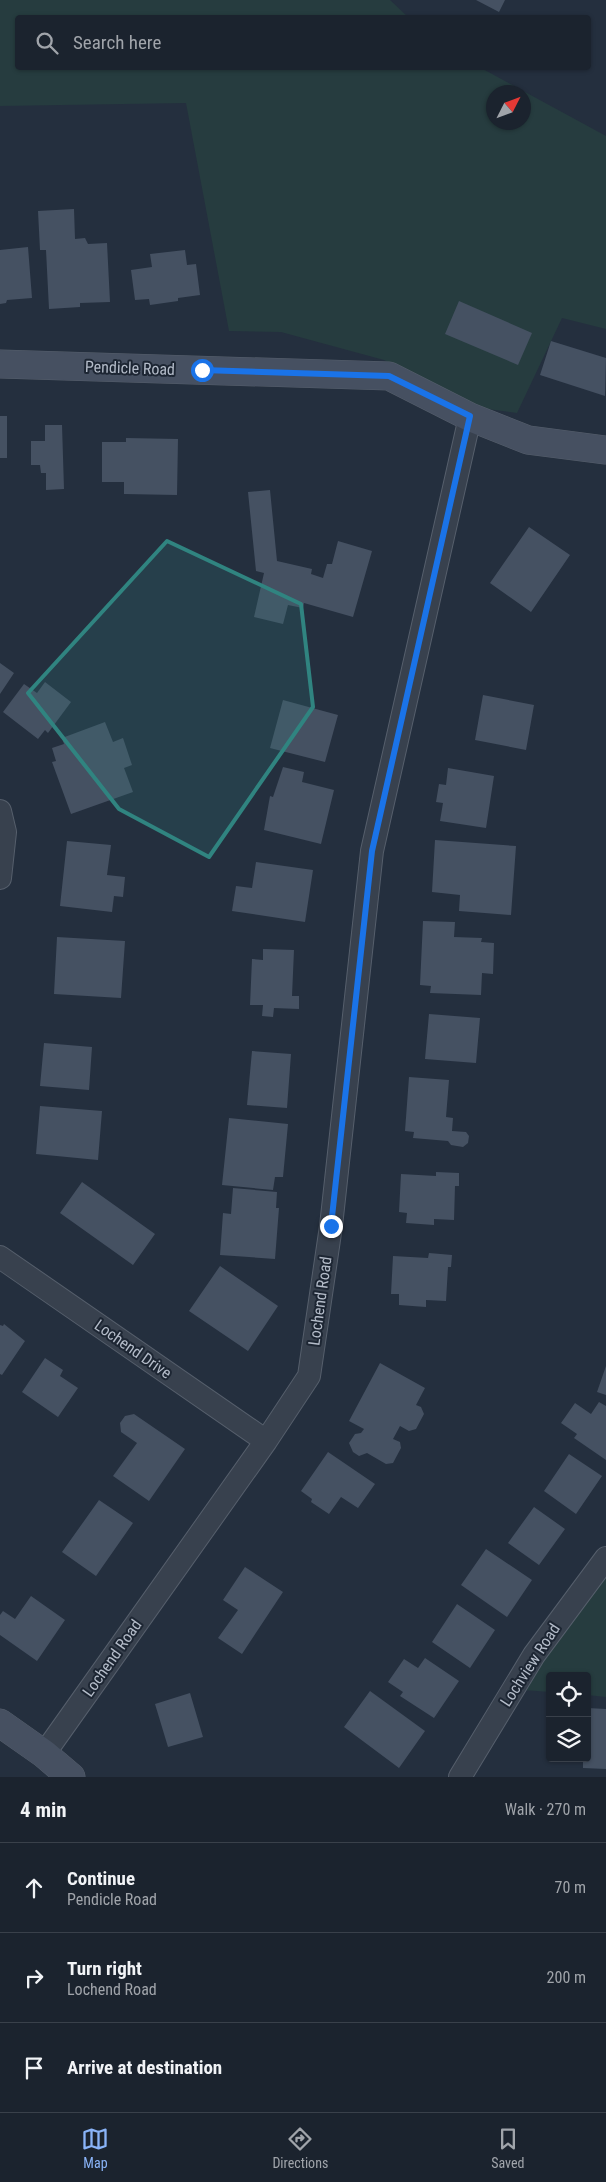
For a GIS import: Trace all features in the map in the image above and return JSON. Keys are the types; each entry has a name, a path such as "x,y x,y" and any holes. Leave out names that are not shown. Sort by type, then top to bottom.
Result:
{"street":[{"name":"Pendicle Road","path":"0,364 389,376 470,416 528,440 606,450"},
{"name":"Lochend Road","path":"44,1754 310,1376 331,1226 372,851 470,416"},
{"path":"0,812 5,832 0,878"},
{"name":"Lochend Drive","path":"0,1257 266,1441"},
{"name":"Lochview Road","path":"460,1777 534,1655 606,1558"},
{"path":"0,1723 44,1754 71,1777"}],"highlighted area":[{"path":"167,541 301,604 313,707 209,857 119,809 28,693"}],"green space":[{"path":"0,0 390,0 406,15 15,15 15,70 485,70 512,85 486,85 486,130 531,130 531,95 606,136 606,329 562,318 517,413 473,407 384,360 281,332 229,331 186,103 0,106"},
{"path":"606,1574 606,1697 591,1695 591,1672 546,1672 546,1692 523,1690"}],"building":[{"path":"476,0 505,0 499,12"},
{"path":"74,209 75,239 85,238 88,244 107,243 110,302 80,303 80,307 49,309 46,250 40,250 38,211"},
{"path":"28,247 32,298 7,300 6,303 0,304 0,250"},
{"path":"185,250 187,265 196,264 200,295 178,298 178,301 150,305 149,299 135,300 131,270 152,267 150,254"},
{"path":"459,301 532,333 518,365 445,334"},
{"path":"551,341 606,358 605,396 540,375"},
{"path":"0,416 7,416 7,458 0,458"},
{"path":"45,425 62,425 64,489 46,490 46,473 41,473 40,465 31,465 31,441 45,441"},
{"path":"126,438 178,439 177,495 124,494 124,482 102,482 102,442 126,442"},
{"path":"270,490 277,561 312,569 311,574 323,578 327,564 332,564 338,541 372,551 353,617 304,603 303,608 288,605 283,624 254,617 264,573 256,571 248,492"},
{"path":"529,527 570,555 531,612 490,583"},
{"path":"0,663 14,673 0,694"},
{"path":"45,682 71,702 48,733 45,730 38,739 3,712 24,684 37,693"},
{"path":"483,695 534,705 526,750 475,740"},
{"path":"283,700 338,715 325,762 270,748"},
{"path":"105,722 113,742 123,738 132,765 124,768 133,792 71,814 52,762 56,761 52,748 64,744 62,738"},
{"path":"283,767 304,772 302,782 334,790 321,844 264,830 270,796 273,797"},
{"path":"448,768 494,776 486,828 440,821 443,803 436,802 439,784 446,785"},
{"path":"435,840 516,846 511,915 459,911 460,895 432,892"},
{"path":"67,841 111,845 107,875 125,877 123,897 114,896 112,912 60,906"},
{"path":"256,862 313,870 305,922 232,911 236,886 252,888"},
{"path":"423,921 455,922 454,937 482,938 481,942 494,943 493,974 482,973 481,995 430,993 431,986 420,985"},
{"path":"57,937 125,941 121,998 54,994"},
{"path":"263,949 294,950 292,996 299,996 299,1009 274,1008 273,1017 262,1016 263,1005 250,1005 252,959 263,960"},
{"path":"429,1014 480,1018 476,1063 425,1059"},
{"path":"44,1043 92,1047 89,1090 40,1086"},
{"path":"252,1051 291,1054 287,1108 247,1105"},
{"path":"409,1077 449,1080 446,1117 453,1118 452,1131 466,1132 469,1136 468,1143 463,1147 451,1145 448,1141 413,1138 414,1132 405,1131"},
{"path":"40,1106 102,1111 98,1160 36,1154"},
{"path":"229,1118 288,1124 283,1177 275,1177 273,1190 222,1185"},
{"path":"436,1172 459,1173 459,1186 455,1186 454,1220 434,1219 434,1225 406,1223 407,1213 399,1212 401,1174 436,1176"},
{"path":"82,1182 155,1234 133,1265 60,1213"},
{"path":"233,1188 277,1192 276,1208 279,1208 275,1259 220,1255 223,1213 231,1214"},
{"path":"429,1253 452,1255 451,1267 448,1267 446,1301 426,1300 426,1307 399,1305 399,1294 391,1294 393,1256 428,1258"},
{"path":"220,1266 278,1306 248,1351 189,1311"},
{"path":"4,1324 25,1341 2,1375 0,1374 0,1325 3,1326"},
{"path":"45,1358 63,1370 60,1376 78,1388 58,1417 22,1392"},
{"path":"380,1363 425,1388 416,1405 421,1407 424,1414 416,1429 409,1431 400,1426 393,1439 400,1442 401,1448 393,1463 386,1464 367,1453 359,1456 353,1452 349,1443 355,1434 361,1433 364,1429 349,1421"},
{"path":"606,1366 606,1395 597,1392"},
{"path":"599,1402 606,1406 606,1460 574,1438 577,1434 561,1423 575,1403 591,1414"},
{"path":"134,1414 185,1449 149,1501 113,1476 137,1443 121,1432 120,1423 125,1416"},
{"path":"328,1452 375,1484 358,1508 341,1497 329,1514 311,1502 312,1499 301,1491"},
{"path":"569,1454 602,1476 576,1514 544,1491"},
{"path":"99,1500 133,1523 96,1576 62,1552"},
{"path":"534,1507 565,1529 539,1565 508,1543"},
{"path":"486,1549 532,1580 507,1617 461,1585"},
{"path":"245,1567 283,1592 242,1654 218,1638 238,1610 223,1600"},
{"path":"31,1596 65,1620 37,1661 0,1635 0,1615 3,1611 15,1619"},
{"path":"457,1604 495,1630 470,1668 432,1642"},
{"path":"425,1658 459,1681 434,1718 400,1696 403,1692 388,1682 404,1659 418,1668"},
{"path":"370,1691 425,1731 399,1768 344,1727"},
{"path":"190,1693 203,1737 168,1747 155,1704"},
{"path":"591,1708 606,1709 606,1769 583,1768 583,1762 591,1762"}],"route":[{"path":"202,370 389,376 470,416 372,851 331,1226"}]}
